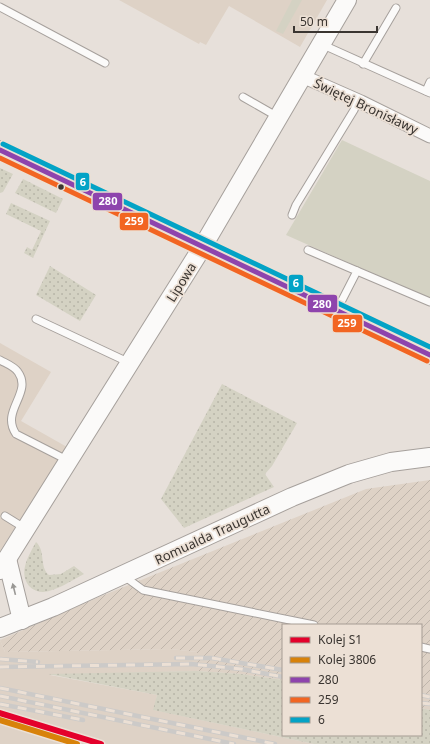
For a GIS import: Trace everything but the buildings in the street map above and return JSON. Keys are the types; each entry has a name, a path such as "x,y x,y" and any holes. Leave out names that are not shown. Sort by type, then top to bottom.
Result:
{"street":[{"name":"Lipowa","path":"22,620 4,564 203,246 347,0"},
{"name":"Świętej Bronisławy","path":"302,76 358,100 430,136"},
{"path":"0,150 430,355"},
{"name":"Romualda Traugutta","path":"0,628 22,620 292,498 349,474 391,462 430,457"}],"lane":[{"path":"0,7 105,63"},
{"path":"363,64 396,8"},
{"path":"321,44 428,92 430,82"},
{"path":"243,97 278,117"},
{"path":"292,215 296,205 354,110 358,100"},
{"path":"308,250 430,302"},
{"path":"337,310 357,271"},
{"path":"36,319 130,363"},
{"path":"0,360 17,370 21,378 21,388 9,414 9,424 11,429 16,434 69,461"},
{"path":"4,516 26,529"},
{"path":"123,575 143,590 309,624"}],"shaded area":[{"path":"119,0 327,0 300,47 229,6 206,45 200,42 199,44"},
{"path":"292,0 302,0 283,34 276,31"},
{"path":"342,140 430,181 430,299 286,235"},
{"path":"0,168 13,174 3,192 0,193"},
{"path":"23,179 63,199 56,213 15,193"},
{"path":"11,203 50,221 33,258 24,253 27,247 32,250 41,231 6,214"},
{"path":"50,266 96,295 80,321 36,295"},
{"path":"0,343 51,372 21,421 67,447 0,551"},
{"path":"222,384 297,423 272,466 265,474 274,487 184,528 161,499"},
{"path":"430,480 430,710 422,708 422,624 282,624 282,680 241,674 197,671 197,652 170,649 5,652 0,640 99,597 366,489"},
{"path":"36,542 41,550 44,568 49,575 61,574 74,566 84,574 48,591 39,592 32,589 26,581 24,575 28,558"},
{"path":"0,640 5,652 170,649 197,652 197,671 50,675 157,695 154,710 314,744 0,744"},
{"path":"197,671 241,674 282,680 282,736 422,736 422,708 430,710 430,744 314,744 153,710 157,695 48,674"}],"railway":[{"path":"176,658 212,658 282,670"},
{"path":"0,659 38,662"},
{"path":"0,667 191,664 241,669 282,677"},
{"path":"0,688 275,744"},
{"path":"422,695 430,697"},
{"path":"0,696 234,744"},
{"path":"422,703 430,704"},
{"path":"0,704 83,720"},
{"path":"0,721 76,744"}],"rail line":[{"name":"S1","path":"0,713 101,744"},
{"name":"3806","path":"0,720 77,744"}],"transit line":[{"name":"6","path":"3,144 430,347"},
{"name":"280","path":"0,150 430,355"},
{"name":"259","path":"0,158 427,361"}]}
